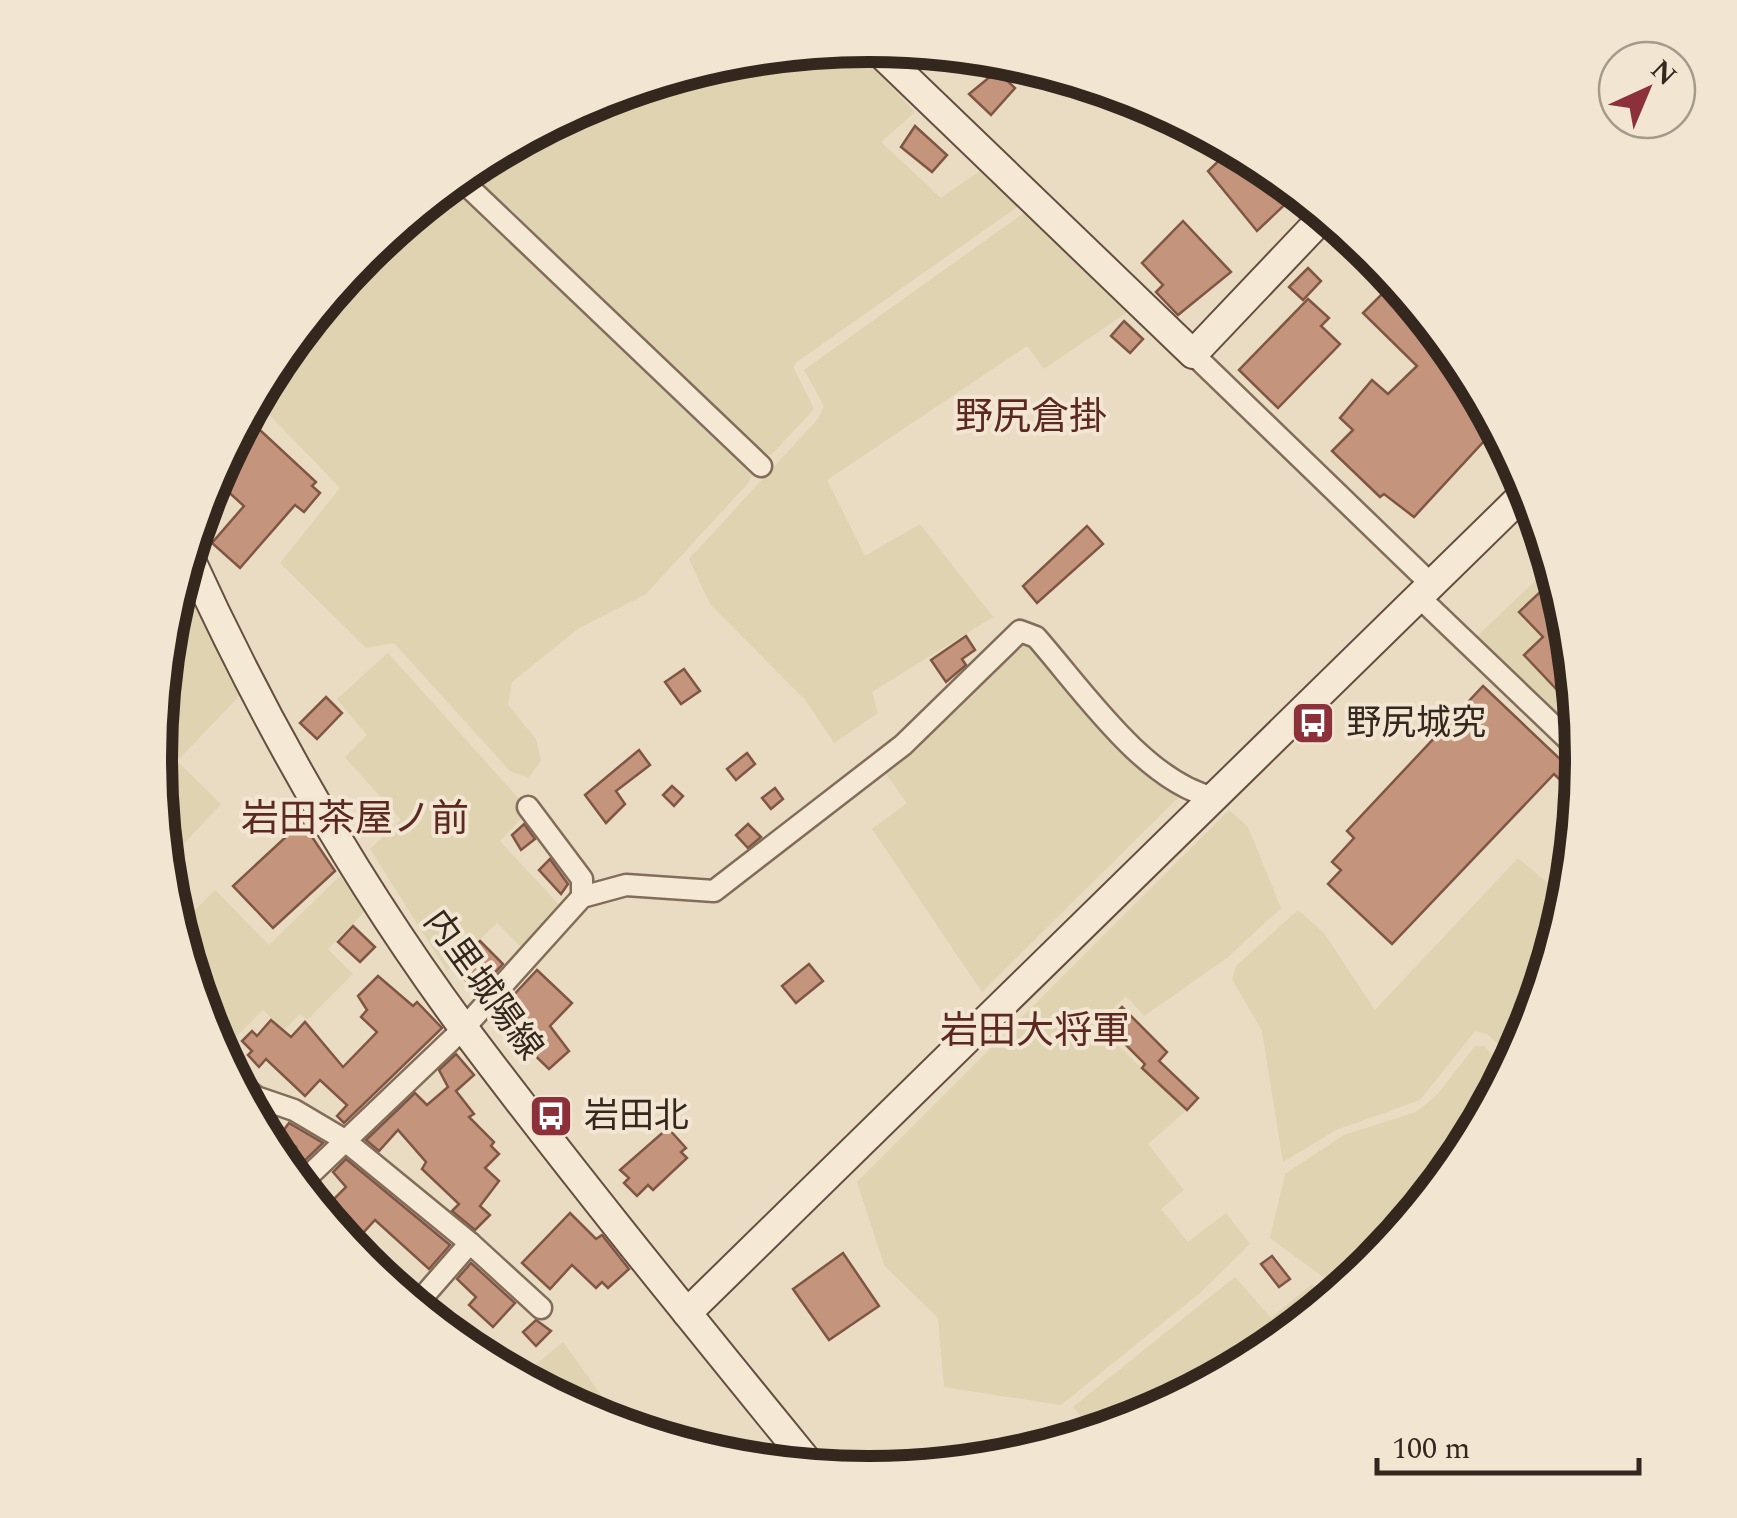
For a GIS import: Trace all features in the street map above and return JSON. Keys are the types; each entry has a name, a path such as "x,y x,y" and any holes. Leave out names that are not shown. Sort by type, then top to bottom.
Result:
{"street":[{"path":"891,63 1192,354 1564,735"},
{"path":"470,188 761,466"},
{"path":"1192,354 1316,225"},
{"path":"688,1313 1516,502"},
{"name":"内里城陽線","path":"198,573 292,757 386,914 464,1028 799,1452"},
{"path":"310,1175 464,1028 582,897 626,885 714,891 903,746 1020,631 1036,637 1116,728 1172,782 1212,797"},
{"path":"528,808 582,879 582,897"},
{"path":"261,1100 294,1110 343,1140 470,1243 541,1308"},
{"path":"424,1295 470,1243"}],"shaded area":[{"path":"868,62 915,112 881,142 941,198 984,168 1020,205 798,361 793,367 814,409 771,455 761,454 479,182 560,134 645,99 778,68"},
{"path":"468,190 755,464 749,482 646,594 579,628 512,682 508,705 536,739 541,761 528,778 510,771 394,643 366,648 280,563 340,488 265,411 289,372 345,300 409,235"},
{"path":"1028,210 1129,311 1044,369 1027,346 827,480 865,556 920,524 993,617 872,692 878,713 834,743 806,701 710,604 689,559 818,419 824,406 804,370"},
{"path":"1540,576 1552,623 1564,727 1474,639"},
{"path":"193,592 242,693 177,761 221,804 178,850 173,805 173,713"},
{"path":"1023,634 1186,790 982,992 872,829 907,803 883,770"},
{"path":"388,653 529,810 500,841 562,908 522,948 497,923 447,971 370,849 401,820 345,757 367,735 337,699"},
{"path":"1229,810 1248,827 1281,908 1227,958 1144,1016 1126,996 1097,1025 1186,1111 1148,1144 1184,1190 1161,1209 1188,1242 1226,1213 1250,1244 1201,1292 1061,1405 944,1387 938,1318 884,1265 857,1182"},
{"path":"1518,858 1553,888 1528,983 1502,1048 1487,1034 1475,1031 1420,1100 1336,1130 1283,1162 1262,1031 1232,979 1236,966 1298,910 1324,933 1375,1010"},
{"path":"345,871 367,909 328,949 353,974 307,1020 300,1014 284,1030 263,1010 232,1041 209,983 190,915 215,890 269,945"},
{"path":"1475,1046 1484,1046 1497,1059 1472,1107 1421,1183 1329,1282 1270,1238 1285,1174 1344,1135 1416,1112 1437,1095"},
{"path":"1235,1277 1271,1318 1312,1284 1320,1290 1255,1338 1177,1384 1085,1421 1073,1407"},
{"path":"563,1342 608,1404 560,1384 531,1368"}],"building":[{"path":"993,74 1002,76 1015,88 991,115 969,94"},
{"path":"915,126 947,155 932,172 901,147"},
{"path":"1221,159 1287,202 1257,231 1208,171"},
{"path":"1183,221 1231,272 1178,315 1156,292 1163,285 1142,263"},
{"path":"1308,268 1321,281 1303,300 1289,287"},
{"path":"1384,292 1448,372 1486,438 1414,517 1384,494 1380,497 1332,451 1353,430 1340,418 1372,380 1388,394 1417,366 1363,313"},
{"path":"1308,299 1329,318 1321,326 1340,344 1278,408 1239,370"},
{"path":"1124,321 1143,339 1130,353 1111,336"},
{"path":"257,427 316,482 312,486 320,493 304,512 295,505 240,568 212,543 244,506 226,490"},
{"path":"1087,526 1103,544 1037,603 1023,586"},
{"path":"1543,589 1562,695 1524,655 1543,637 1519,612"},
{"path":"966,636 975,650 962,659 966,665 946,682 931,660"},
{"path":"684,669 700,691 681,704 665,682"},
{"path":"1483,686 1565,764 1564,784 1554,774 1392,944 1328,884 1341,870 1332,862 1354,838 1347,831"},
{"path":"326,697 342,713 317,739 300,723"},
{"path":"639,750 650,765 616,791 625,804 606,823 585,795"},
{"path":"747,753 755,764 736,780 727,769"},
{"path":"672,786 683,796 674,806 663,795"},
{"path":"775,788 783,799 771,809 762,798"},
{"path":"302,822 335,871 273,928 233,886"},
{"path":"524,824 535,839 521,850 512,835"},
{"path":"748,824 761,837 748,848 736,835"},
{"path":"550,859 568,884 561,894 539,870"},
{"path":"353,926 375,947 360,962 338,942"},
{"path":"480,941 503,964 477,992 453,967"},
{"path":"809,964 823,981 796,1003 782,986"},
{"path":"537,970 572,1003 550,1026 569,1051 549,1069 494,1016"},
{"path":"378,976 413,1006 417,1002 442,1028 344,1123 337,1116 347,1105 320,1080 305,1096 266,1059 259,1067 248,1055 252,1051 242,1041 252,1031 257,1036 271,1020 291,1037 305,1022 343,1067 377,1032 361,1017 367,1010 358,996"},
{"path":"1122,1007 1167,1052 1159,1061 1198,1098 1187,1110 1142,1068 1145,1064 1105,1024"},
{"path":"456,1054 474,1075 456,1091 474,1114 469,1117 494,1142 491,1146 499,1154 485,1168 499,1181 480,1206 490,1215 475,1230 452,1211 459,1204 422,1169 426,1162 398,1130 379,1151 366,1140 415,1093 427,1105 448,1087 439,1070"},
{"path":"289,1123 323,1143 302,1164 293,1151 296,1147 281,1133"},
{"path":"668,1128 686,1148 681,1152 687,1158 653,1190 648,1185 637,1196 624,1183 629,1178 620,1170"},
{"path":"346,1159 450,1245 429,1269 375,1220 361,1235 331,1202 346,1187 333,1172"},
{"path":"570,1213 596,1239 602,1235 629,1269 608,1288 602,1282 596,1288 572,1265 550,1289 522,1263"},
{"path":"843,1253 879,1306 829,1340 793,1289"},
{"path":"1272,1256 1290,1279 1279,1287 1261,1264"},
{"path":"471,1263 515,1303 493,1327 469,1305 476,1297 457,1279"},
{"path":"536,1320 551,1331 536,1346 523,1332"}],"place":[{"name":"野尻城究","path":"1313,723"},
{"name":"岩田北","path":"551,1116"}],"district":[{"name":"野尻倉掛","path":"1031,418"},
{"name":"岩田茶屋ノ前","path":"355,820"},
{"name":"岩田大将軍","path":"1035,1032"}]}
